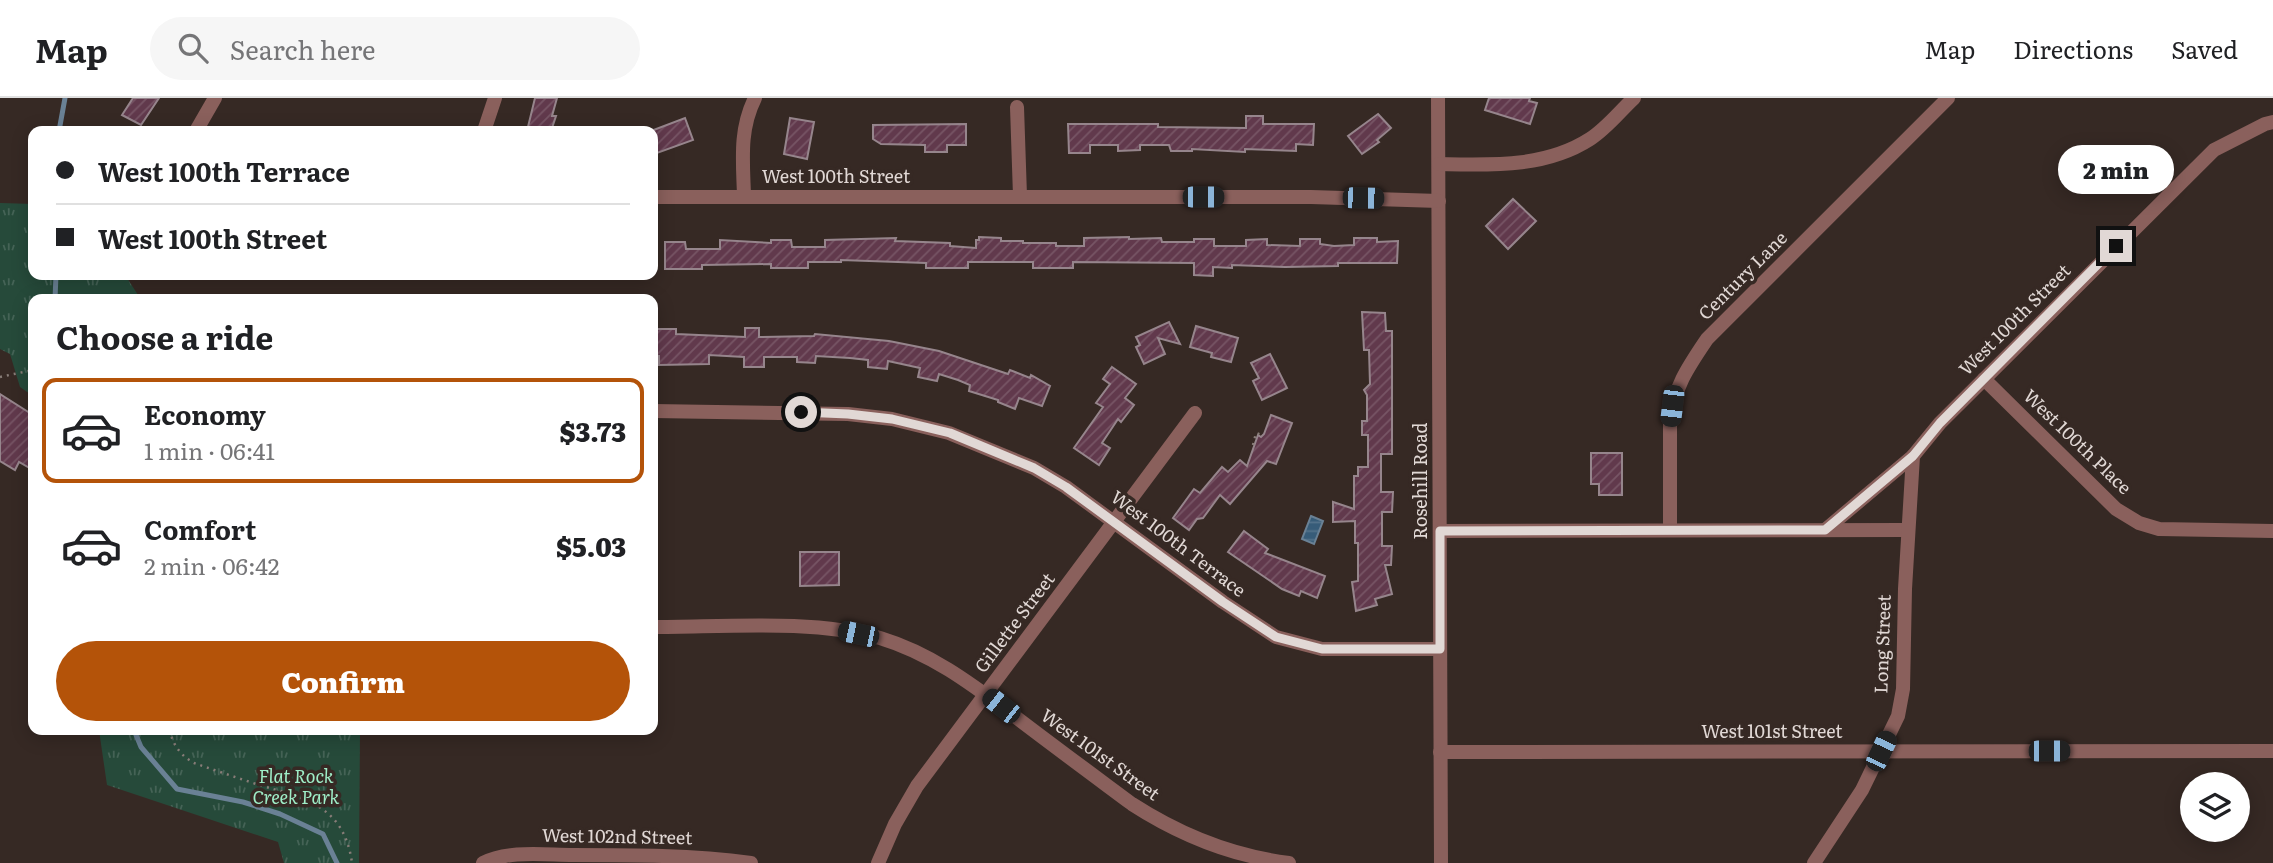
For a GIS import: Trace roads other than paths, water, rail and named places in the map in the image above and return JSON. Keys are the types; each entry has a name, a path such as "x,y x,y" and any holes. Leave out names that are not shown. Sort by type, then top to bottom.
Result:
{"street":[{"path":"199,126 215,98"},
{"path":"486,126 495,98"},
{"path":"744,196 743,136 747,114 755,98"},
{"name":"Rosehill Road","path":"1438,98 1441,863"},
{"path":"1439,164 1531,162 1559,156 1591,138 1634,98"},
{"name":"Century Lane","path":"1670,530 1670,422 1680,380 1707,339 1948,98"},
{"path":"1017,107 1020,196"},
{"name":"West 100th Street","path":"1825,530 1913,456 1940,423 2214,150 2273,122"},
{"name":"West 100th Street","path":"658,197 1311,197 1439,201"},
{"name":"West 100th Place","path":"1984,379 2116,509 2139,523 2159,529 2273,531"},
{"name":"West 100th Terrace","path":"658,411 848,414 892,419 950,433 1034,468 1066,487 1223,602 1276,637 1322,649 1440,649"},
{"name":"Gillette Street","path":"878,863 895,824 917,786 1195,413"},
{"path":"1440,531 1907,530 1913,456"},
{"name":"Long Street","path":"1814,863 1849,812 1898,716 1903,689 1907,530"},
{"name":"West 101st Street","path":"658,627 836,629 880,638 913,650 942,664 986,694 1156,820 1230,851 1289,863"},
{"name":"West 101st Street","path":"1440,752 2273,751"},
{"name":"West 102nd Street","path":"483,863 495,857 629,855 706,857 751,863"}],"water":[{"path":"1311,516 1323,521 1314,544 1302,539"}],"waterway":[{"path":"60,126 65,98"},
{"path":"55,294 56,280"},
{"path":"136,735 141,747 177,789 243,802 280,814 323,834 337,863"}],"park label":[{"name":"Flat Rock Creek Park","path":"296,787"}]}
